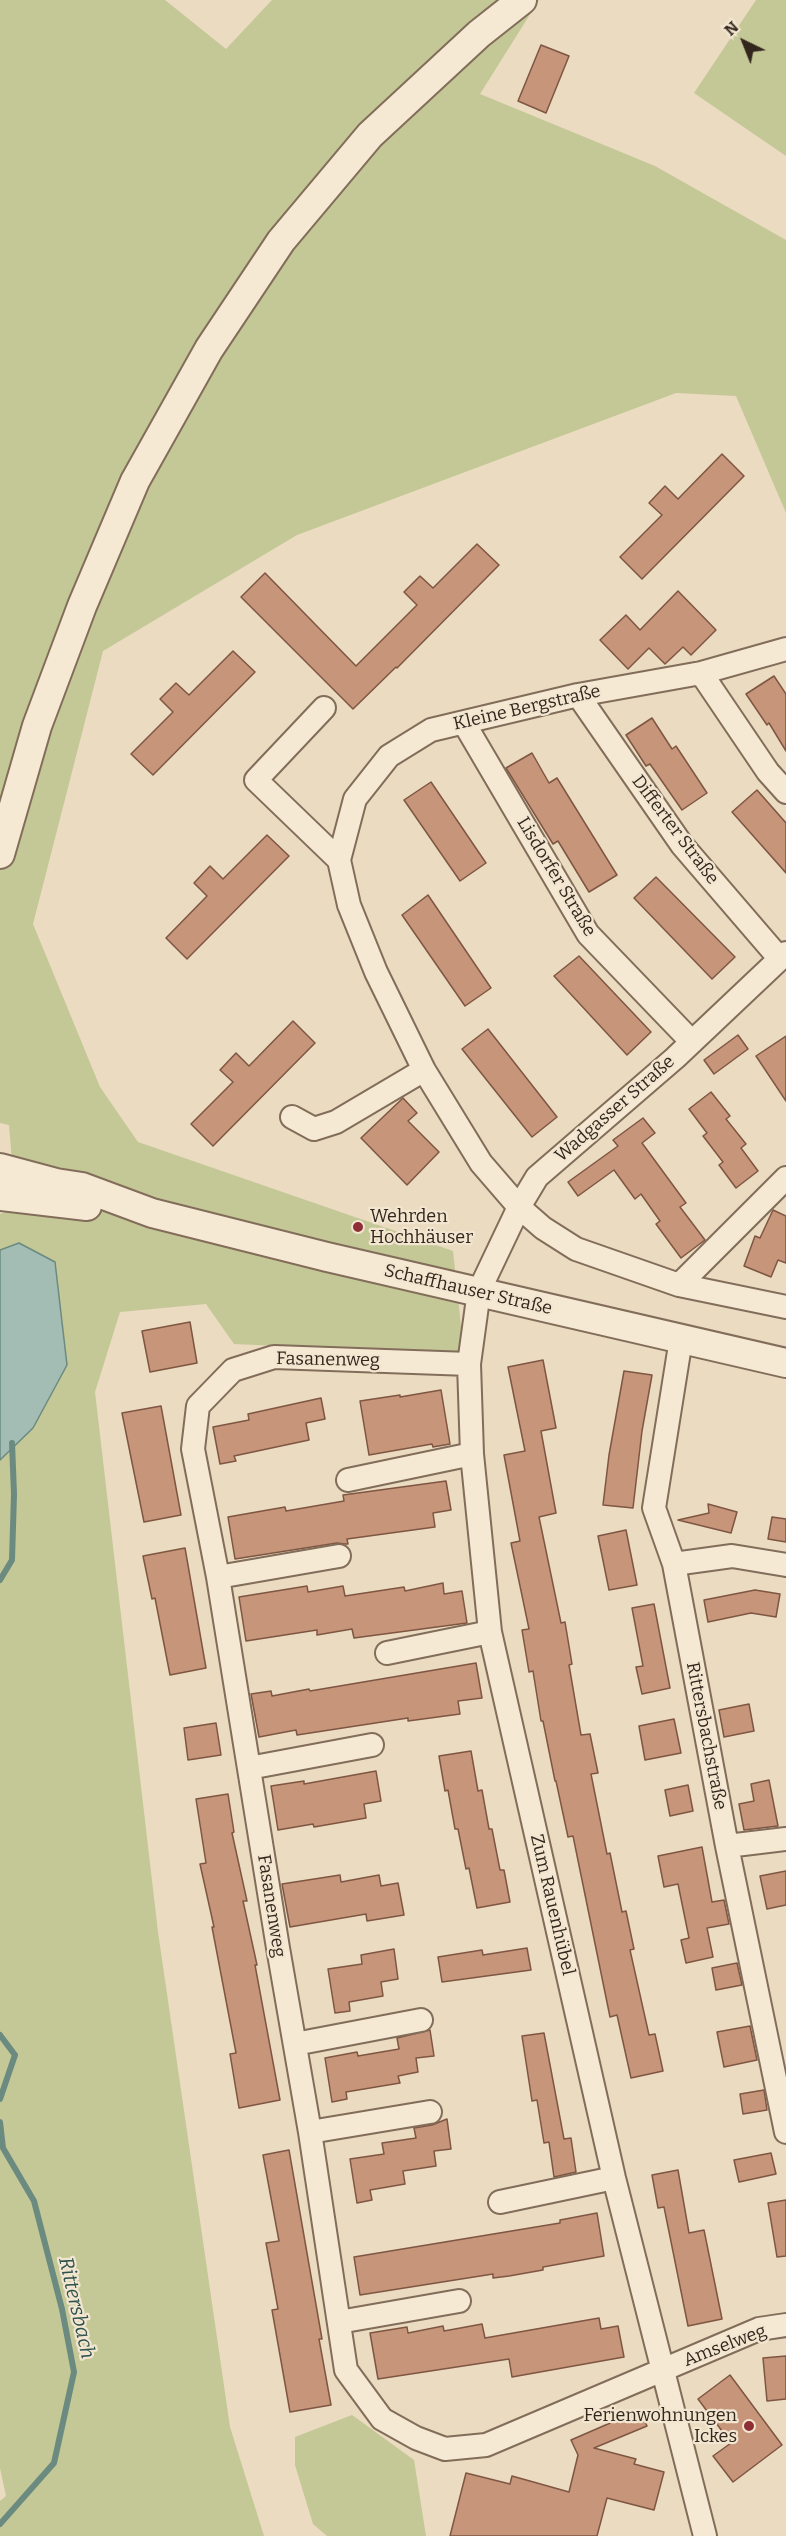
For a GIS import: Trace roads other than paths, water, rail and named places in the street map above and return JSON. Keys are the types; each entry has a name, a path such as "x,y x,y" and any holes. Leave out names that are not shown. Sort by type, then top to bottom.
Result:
{"street":[{"path":"0,854 37,726 86,596 135,481 209,349 281,241 369,135 478,34 522,0"},
{"name":"Kleine Bergstraße","path":"679,1285 576,1249 543,1228 519,1207 481,1163 424,1070 376,972 349,905 339,860 355,799 389,756 430,730 578,695 701,673 786,649"},
{"path":"701,673 768,772 786,792"},
{"name":"Differter Straße","path":"578,695 682,845 783,956"},
{"path":"324,708 256,780 339,860"},
{"name":"Lisdorfer Straße","path":"464,723 588,933 692,1042"},
{"name":"Wadgasser Straße","path":"479,1291 519,1207 537,1177 692,1042 783,956"},
{"path":"292,1117 314,1130 336,1122 424,1070"},
{"name":"Schaffhauser Straße","path":"0,1168 56,1183 82,1187 152,1213 392,1273 479,1291 786,1363"},
{"path":"679,1285 786,1178"},
{"name":"Schaffhauser Straße","path":"0,1196 152,1213"},
{"path":"679,1285 786,1307"},
{"name":"Zum Rauenhübel","path":"479,1291 469,1364 472,1454 490,1632 615,2178 705,2536"},
{"name":"Rittersbachstraße","path":"681,1339 654,1508 674,1564 727,1846 786,2131"},
{"name":"Fasanenweg","path":"469,1364 274,1357 233,1370 198,1406 193,1449 218,1577 310,2132 346,2370 382,2419 416,2438 445,2449 486,2445 664,2370"},
{"path":"348,1480 472,1454"},
{"path":"218,1577 339,1556"},
{"path":"674,1564 732,1556 786,1565"},
{"path":"387,1653 490,1632"},
{"path":"249,1768 372,1745"},
{"path":"727,1846 786,1839"},
{"path":"295,2044 421,2020"},
{"path":"310,2132 430,2112"},
{"path":"500,2202 615,2178"},
{"path":"339,2322 459,2301"},
{"name":"Amselweg","path":"664,2370 759,2329 786,2325"}],"water":[{"path":"19,1243 55,1262 67,1365 33,1428 0,1460 0,1250"}],"waterway":[{"name":"Rittersbach","path":"0,1580 12,1560 14,1494 12,1443"},
{"name":"Rittersbach","path":"0,2035 15,2055 0,2099"},
{"name":"Rittersbach","path":"0,2122 3,2148 34,2201 62,2309 74,2372 54,2463 0,2524"}],"place":[{"name":"Wehrden Hochhäuser","path":"358,1227"},
{"name":"Ferienwohnungen Ickes","path":"749,2426"}]}
